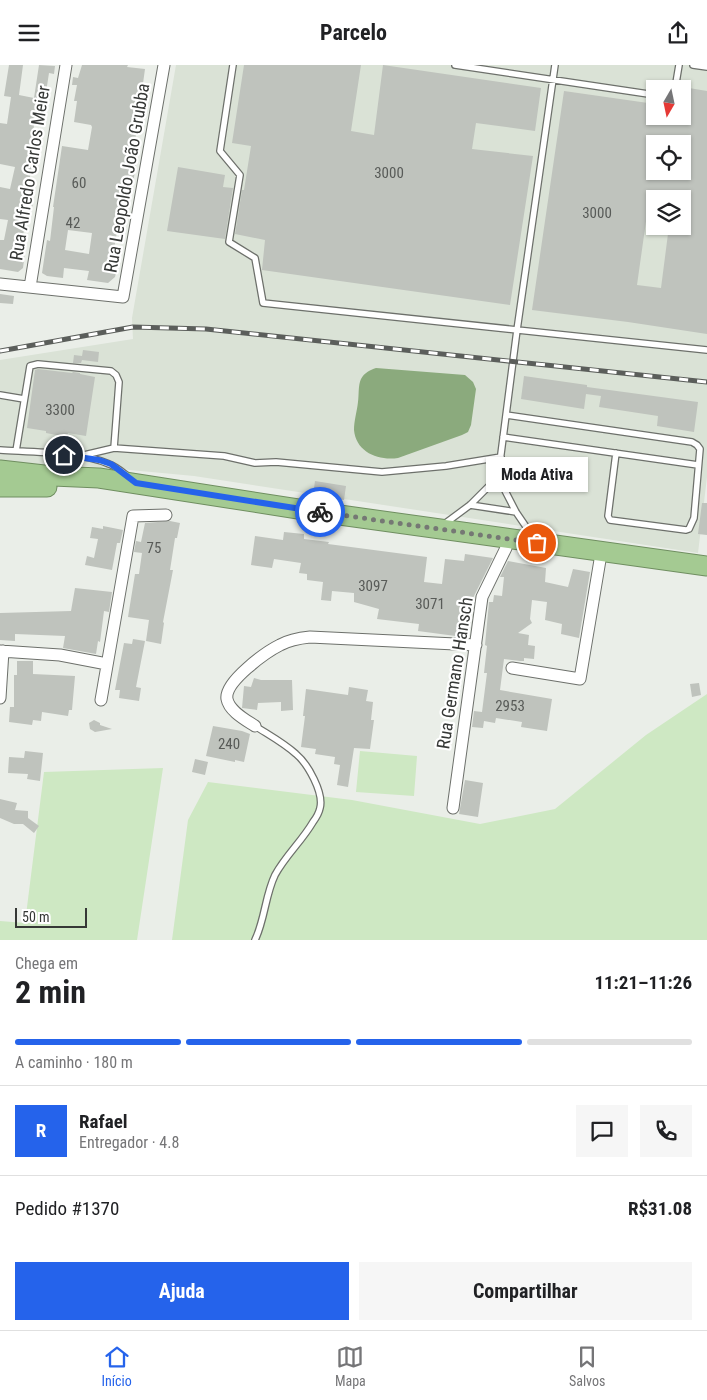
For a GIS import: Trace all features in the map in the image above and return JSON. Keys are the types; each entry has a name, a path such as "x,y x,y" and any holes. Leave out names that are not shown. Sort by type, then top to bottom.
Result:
{"highway":[{"path":"0,470 136,483 311,511 707,566"},
{"path":"0,487 29,486 93,489 155,495 291,518 707,575"}],"street":[{"name":"Rua Alfredo Carlos Meier","path":"30,287 66,65"},
{"name":"Rua Leopoldo João Grubba","path":"30,287 123,297 164,65"},
{"path":"0,284 30,287"},
{"path":"101,700 133,516 166,515"},
{"name":"Rua Germano Hansch","path":"453,807 482,597 506,548"},
{"path":"512,667 580,679 600,560"},
{"path":"255,726 231,708 227,699 232,683 264,655 280,645 300,638 310,637 476,645"},
{"path":"0,697 2,651 60,655 107,663"}],"lane":[{"path":"233,65 220,151 240,175 230,242 255,259 263,303 707,350"},
{"path":"455,65 646,94"},
{"path":"537,543 516,512 498,477 555,65"},
{"path":"677,80 679,65"},
{"path":"693,65 707,67"},
{"path":"16,451 30,366 32,364 111,371 116,375 120,383 114,448"},
{"path":"0,395 24,399"},
{"path":"506,415 692,442 697,445 700,449 694,518 689,529 613,521 608,517 616,453"},
{"path":"503,437 698,465"},
{"path":"80,456 114,448 224,456 255,463 276,462 382,472 446,466 501,457"},
{"path":"0,450 80,456 99,460 111,464 136,483"},
{"path":"438,529 470,505 498,477"},
{"path":"470,505 516,512"},
{"path":"254,940 263,919 266,900 274,877 284,860 313,823 321,807 319,790 298,755 255,726"}],"shaded area":[{"path":"176,65 707,65 707,477 698,553 194,476 98,467 13,463 0,460 0,360 133,339 132,318"},
{"path":"376,368 465,375 473,382 476,389 471,425 468,432 398,458 383,458 369,453 359,444 354,427 360,381 365,373"},
{"path":"707,694 707,940 172,940 188,820 208,782 352,800 480,824 555,809 646,735"},
{"path":"360,751 417,756 414,796 356,792"},
{"path":"163,768 137,940 0,940 0,921 25,923 44,772"}],"building":[{"path":"9,65 23,65 19,95 34,98 39,65 55,66 54,74 49,73 42,118 35,117 32,141 37,142 29,181 31,181 27,203 33,203 29,224 25,223 22,243 26,244 23,268 18,272 0,269 0,240 4,240 8,220 0,219 0,187 10,189 15,167 0,164 0,123 7,124 11,97 4,96"},
{"path":"82,65 128,65 127,67 145,69 131,164 136,165 131,195 125,221 119,221 112,260 119,261 115,277 108,283 87,280 89,271 64,268 63,278 47,276 42,273 47,240 50,241 62,146 88,150 91,125 74,122 77,101 74,101 77,85 72,85 73,77 78,78","holes":["68,230 92,233 89,254 65,250"]},
{"path":"244,65 361,65 351,131 374,135 383,65 541,88 535,131 476,123 472,149 533,156 510,305 262,270 265,240 235,234 251,146 232,143"},
{"path":"691,88 707,91 707,334 532,310 564,91 646,103 646,125 691,125","holes":["646,190 691,190 691,235 668,235 661,288 637,285 646,221"]},
{"path":"178,167 225,175 223,187 233,188 225,239 167,231"},
{"path":"0,294 14,296 13,304 0,303"},
{"path":"83,350 99,352 98,362 82,360 81,363 73,363 74,355 82,356"},
{"path":"35,370 73,372 95,377 86,436 68,433 67,437 27,428"},
{"path":"524,376 587,385 587,387 698,402 694,432 657,426 658,416 599,407 601,396 586,394 584,409 521,399"},
{"path":"315,481 346,486 344,500 313,496"},
{"path":"702,503 707,503 707,535 698,534"},
{"path":"170,521 180,523 177,538 175,538 170,570 173,570 163,622 161,644 146,641 149,620 128,617 135,574 139,574 142,553 134,552 136,541 141,542 145,523"},
{"path":"103,526 123,530 120,543 117,543 112,570 85,565 87,556 94,558 98,539 90,538 92,527 103,529"},
{"path":"284,532 304,534 304,539 329,542 328,544 427,557 424,582 442,584 445,559 464,561 465,554 493,558 470,604 468,604 465,618 471,619 469,633 463,637 418,631 419,624 377,619 379,609 354,602 354,593 332,591 331,601 321,600 323,582 307,580 307,574 299,573 301,563 274,559 272,568 251,565 255,536 283,540"},
{"path":"508,561 546,568 545,582 568,587 573,569 590,572 579,638 561,634 562,624 545,620 547,602 532,600 530,619 532,623 518,633 529,635 528,645 535,646 534,659 524,658 524,661 520,661 504,659 500,690 552,699 547,731 521,727 522,722 496,718 495,723 484,721 483,728 472,727 474,711 482,712 487,673 484,673 489,602 493,602 494,595 502,596 504,577 500,577"},
{"path":"75,588 112,592 109,612 104,611 100,642 98,641 96,654 63,648 65,636 15,634 15,641 0,640 0,613 71,611"},
{"path":"133,639 145,641 136,687 141,688 139,701 119,698 120,690 115,690 124,643 132,644"},
{"path":"17,661 33,661 33,674 75,676 72,710 69,710 68,716 42,712 41,721 33,720 32,725 9,722 10,707 14,707 14,675 17,675"},
{"path":"254,678 261,680 292,680 293,710 281,711 281,702 258,703 257,710 242,708 244,686 251,687"},
{"path":"699,683 701,695 692,697 690,684"},
{"path":"349,687 368,690 366,701 373,702 371,720 374,720 370,749 354,748 348,787 337,785 340,765 334,764 335,757 315,754 316,749 301,747 306,689 348,695"},
{"path":"94,720 100,723 100,725 112,729 95,732 90,729 89,723"},
{"path":"213,726 250,734 244,762 206,756"},
{"path":"25,751 43,753 40,781 27,779 28,774 8,773 9,757 24,758"},
{"path":"195,759 208,762 205,775 192,772"},
{"path":"465,780 483,783 478,817 459,814"},
{"path":"0,799 17,803 15,810 28,811 28,818 39,826 34,833 23,824 14,824 0,818"}],"railway":[{"path":"0,351 133,327 206,329 707,382"}],"way so far":[{"path":"320,512 537,543"}],"place":[{"name":"Moda Ativa","path":"537,543"}],"route":[{"path":"64,455 80,456 111,464 136,483 320,512"}]}
